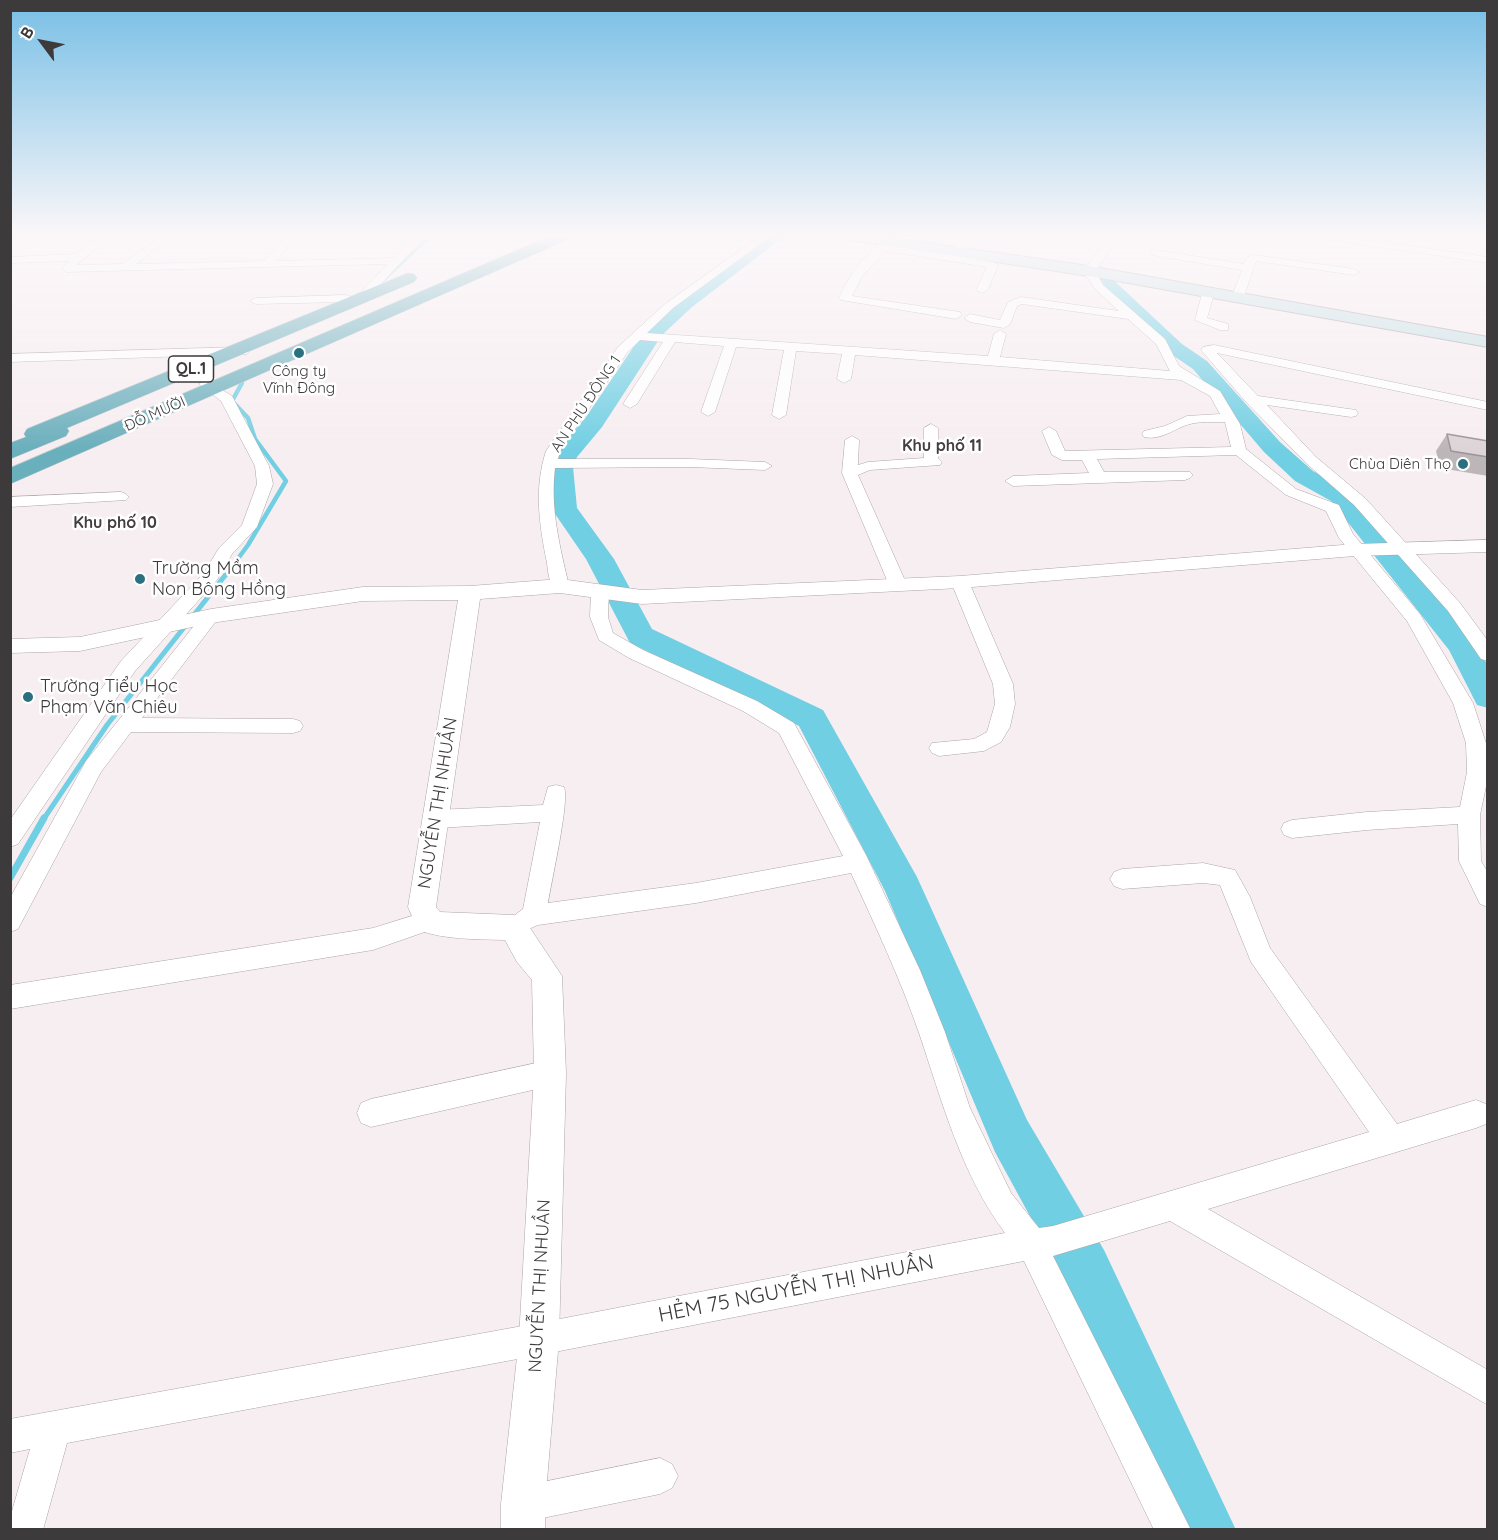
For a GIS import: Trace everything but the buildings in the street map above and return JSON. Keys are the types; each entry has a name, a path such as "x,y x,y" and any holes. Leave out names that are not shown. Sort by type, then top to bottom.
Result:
{"highway":[{"name":"ĐỖ MƯỜI","path":"10,452 337,308"},
{"name":"ĐỖ MƯỜI","path":"10,444 348,308"},
{"name":"ĐỖ MƯỜI","path":"10,477 386,308"},
{"name":"ĐỖ MƯỜI","path":"10,468 393,308"}],"main road":[{"path":"1290,308 1488,342"}],"street":[{"path":"280,308 327,312"},
{"name":"AN PHÚ ĐÔNG 1","path":"560,586 544,505 553,464 553,451 622,350 642,336 667,308"},
{"path":"909,308 956,315"},
{"path":"970,318 1004,324 1010,308"},
{"path":"1075,308 1130,316"},
{"path":"1121,308 1161,342 1174,368 1215,394 1233,424 1239,451 1291,492 1333,508 1345,535 1360,550 1414,618 1463,703 1476,742 1478,772 1469,815 1470,861 1488,897"},
{"path":"1205,308 1201,320 1224,327"},
{"path":"993,360 999,334"},
{"path":"642,336 993,360 1184,376"},
{"path":"630,404 667,339"},
{"path":"708,412 731,342"},
{"path":"779,415 791,346"},
{"path":"1488,406 1214,349 1207,350 1311,460 1360,502 1396,548 1454,607 1488,655"},
{"path":"844,379 849,350"},
{"path":"10,358 241,351"},
{"path":"10,838 128,666 172,624 211,576 225,552 249,527 266,483 262,465 227,399 209,386"},
{"path":"1251,399 1351,413"},
{"path":"1149,434 1170,429 1187,420 1229,418"},
{"path":"850,473 868,466 933,462 931,428"},
{"path":"1049,431 1057,452 1062,456 1239,451"},
{"path":"852,440 850,473 898,585"},
{"path":"1087,456 1099,477"},
{"path":"553,464 690,463 765,466"},
{"path":"1014,480 1185,475"},
{"path":"10,502 121,497"},
{"path":"10,646 80,644 207,617 363,594 470,593 560,586 642,597 960,582 1360,550 1488,546"},
{"path":"939,748 977,746 994,737 1000,727 1005,704 1003,684 960,582"},
{"path":"604,592 599,617 605,636 636,654 750,706 787,728 858,862 908,970 932,1032 958,1113 1001,1203 1042,1242 1060,1305 1173,1530"},
{"name":"NGUYỄN THỊ NHUẦN","path":"428,921 422,907 470,593"},
{"path":"10,922 93,767 207,617"},
{"path":"125,725 294,726"},
{"path":"437,819 555,803 524,921"},
{"path":"1292,829 1367,821 1469,815"},
{"path":"10,997 373,939 428,921 440,925 524,921 690,895 858,862"},
{"path":"1122,879 1203,873 1227,877 1238,897 1260,954 1391,1140"},
{"name":"NGUYỄN THỊ NHUẦN","path":"523,1517 539,1339 550,1073 547,976 528,953 524,921"},
{"path":"371,1113 550,1073"},
{"name":"HẺM 75 NGUYỄN THỊ NHUẦN","path":"10,1436 54,1426 539,1339 1042,1242 1094,1229 1476,1114"},
{"path":"1172,1205 1488,1389"},
{"path":"25,1530 54,1426"},
{"path":"523,1517 660,1476"}],"waterway":[{"path":"680,308 654,331 594,422 566,455 561,467 564,508 600,559 641,636 811,718 903,888 1011,1136 1086,1268 1206,1530"},
{"path":"1133,308 1175,348 1200,365 1272,447 1304,476 1340,496 1462,646 1488,697"},
{"path":"241,384 244,379"},
{"path":"226,575 248,545 286,481 255,439 248,418 232,401 242,383"},
{"path":"43,820 107,725 227,573"},
{"path":"10,878 44,818"}],"place":[{"name":"Công ty Vĩnh Đông","path":"299,353"},
{"name":"Chùa Diên Thọ","path":"1463,464"},
{"name":"Trường Mầm Non Bông Hồng","path":"140,579"},
{"name":"Trường Tiểu Học Phạm Văn Chiêu","path":"28,697"}],"district":[{"name":"Khu phố 11","path":"942,446"},
{"name":"Khu phố 10","path":"115,523"}]}
